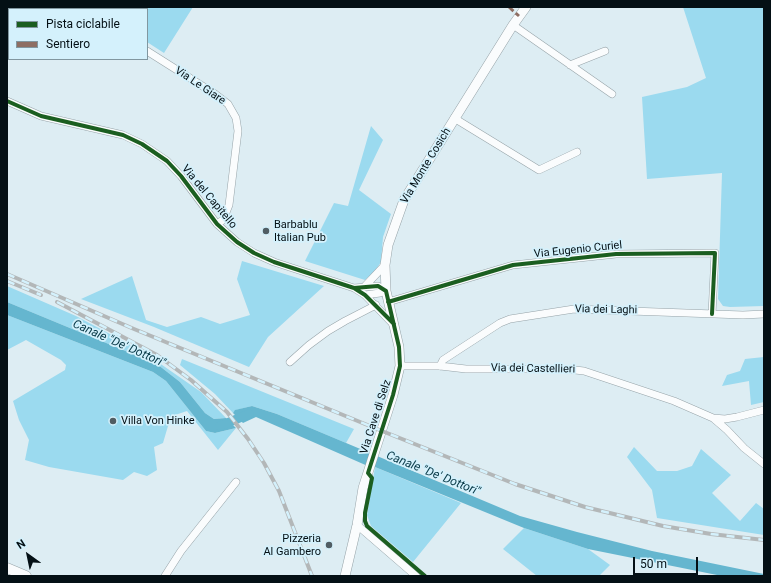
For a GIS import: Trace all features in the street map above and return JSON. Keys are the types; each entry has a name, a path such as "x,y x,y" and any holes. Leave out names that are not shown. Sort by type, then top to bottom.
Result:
{"main road":[{"path":"7,568 26,576"}],"street":[{"name":"Via Monte Cosich","path":"400,366 399,347 386,291 385,265 388,245 404,200 512,25 526,7"},
{"path":"512,25 612,94"},
{"path":"570,64 605,51"},
{"name":"Via Le Giare","path":"148,52 215,94 228,104 236,118 238,131 229,205 223,220 217,224"},
{"name":"Via del Capitello","path":"7,102 41,116 123,134 142,144 167,161 181,176 217,224 237,242 254,253 274,262 354,288 365,295 394,324"},
{"path":"454,118 539,170 577,152"},
{"name":"Via Eugenio Curiel","path":"388,302 513,266 616,254 715,253 712,314"},
{"path":"365,286 385,265"},
{"name":"Via del Capitello","path":"354,288 378,286 386,291"},
{"path":"365,295 380,294 386,291"},
{"path":"290,362 328,331 376,305"},
{"name":"Via dei Laghi","path":"440,366 443,360 500,323 510,319 574,309 743,315 764,314"},
{"name":"Via dei Castellieri","path":"400,366 566,369 584,371 674,401 713,418 744,448 764,464"},
{"name":"Via Cave di Selz","path":"345,576 357,525 363,488 393,395 400,366"},
{"name":"Via dei Castellieri","path":"713,418 725,419 764,410"},
{"path":"165,576 181,551 236,482"},
{"path":"357,525 416,576"},
{"name":"Via Cave di Selz","path":"349,559 350,576"}],"shaded area":[{"path":"95,7 193,7 164,53 148,43 148,8"},
{"path":"683,7 764,7 764,306 723,306 718,299 722,173 647,179 642,97 687,87 706,78"},
{"path":"371,126 383,140 359,190 391,214 383,237 381,262 375,271 365,280 305,261 334,203 348,206"},
{"path":"242,261 324,286 268,337 249,367 154,327 81,299 132,276 146,320 167,327 201,317 220,324 250,315 237,279"},
{"path":"7,286 76,316 142,351 201,392 226,418 214,419 205,413 180,382 157,364 7,302"},
{"path":"7,302 157,364 180,382 205,413 214,419 226,418 236,428 215,433 206,431 166,381 153,372 7,315"},
{"path":"7,315 153,372 166,381 206,431 215,433 236,428 218,450 187,411 175,415 168,426 163,443 154,447 157,470 147,476 134,472 123,480 49,467 25,460 29,440 19,420 13,401 65,370 66,365 61,360 26,340 7,350"},
{"path":"764,357 764,402 751,405 749,381 722,386 727,375 740,371 745,359"},
{"path":"182,359 354,429 346,443 277,414 252,406 236,410 233,413 215,394 180,365"},
{"path":"252,406 277,414 520,516 652,551 764,574 764,576 722,576 588,549 524,528 375,467 370,467 256,417 243,423 233,413 235,410"},
{"path":"634,447 657,471 677,471 692,466 701,449 731,475 712,493 740,521 756,503 764,509 764,535 657,518 652,490 627,457"},
{"path":"375,467 461,503 413,562 371,526 367,515"},
{"path":"524,528 588,549 610,565 599,576 537,576 503,549"}],"waterway":[{"name":"Canale \"De' Dottori\"","path":"220,426 249,414"}],"railway":[{"path":"7,274 134,329 515,484 585,507 663,526 711,534 764,540"},
{"path":"7,281 41,295"},
{"path":"57,302 157,355 191,380 227,412 264,463 279,491 312,576"}],"marked path":[{"path":"509,7 519,16"}],"cycle path":[{"path":"7,101 41,116 123,135 142,144 167,161 181,176 217,224 237,242 254,253 274,262 354,288 365,295 394,324"},
{"path":"388,302 513,265 616,254 715,253 712,314"},
{"path":"354,288 378,286 386,291 399,347 400,366 393,395 368,473 372,478 365,513 365,521 367,526 425,576"}],"place":[{"name":"Barbablu Italian Pub","path":"266,231"},
{"name":"Villa Von Hinke","path":"113,421"},
{"name":"Pizzeria Al Gambero","path":"329,545"}]}
